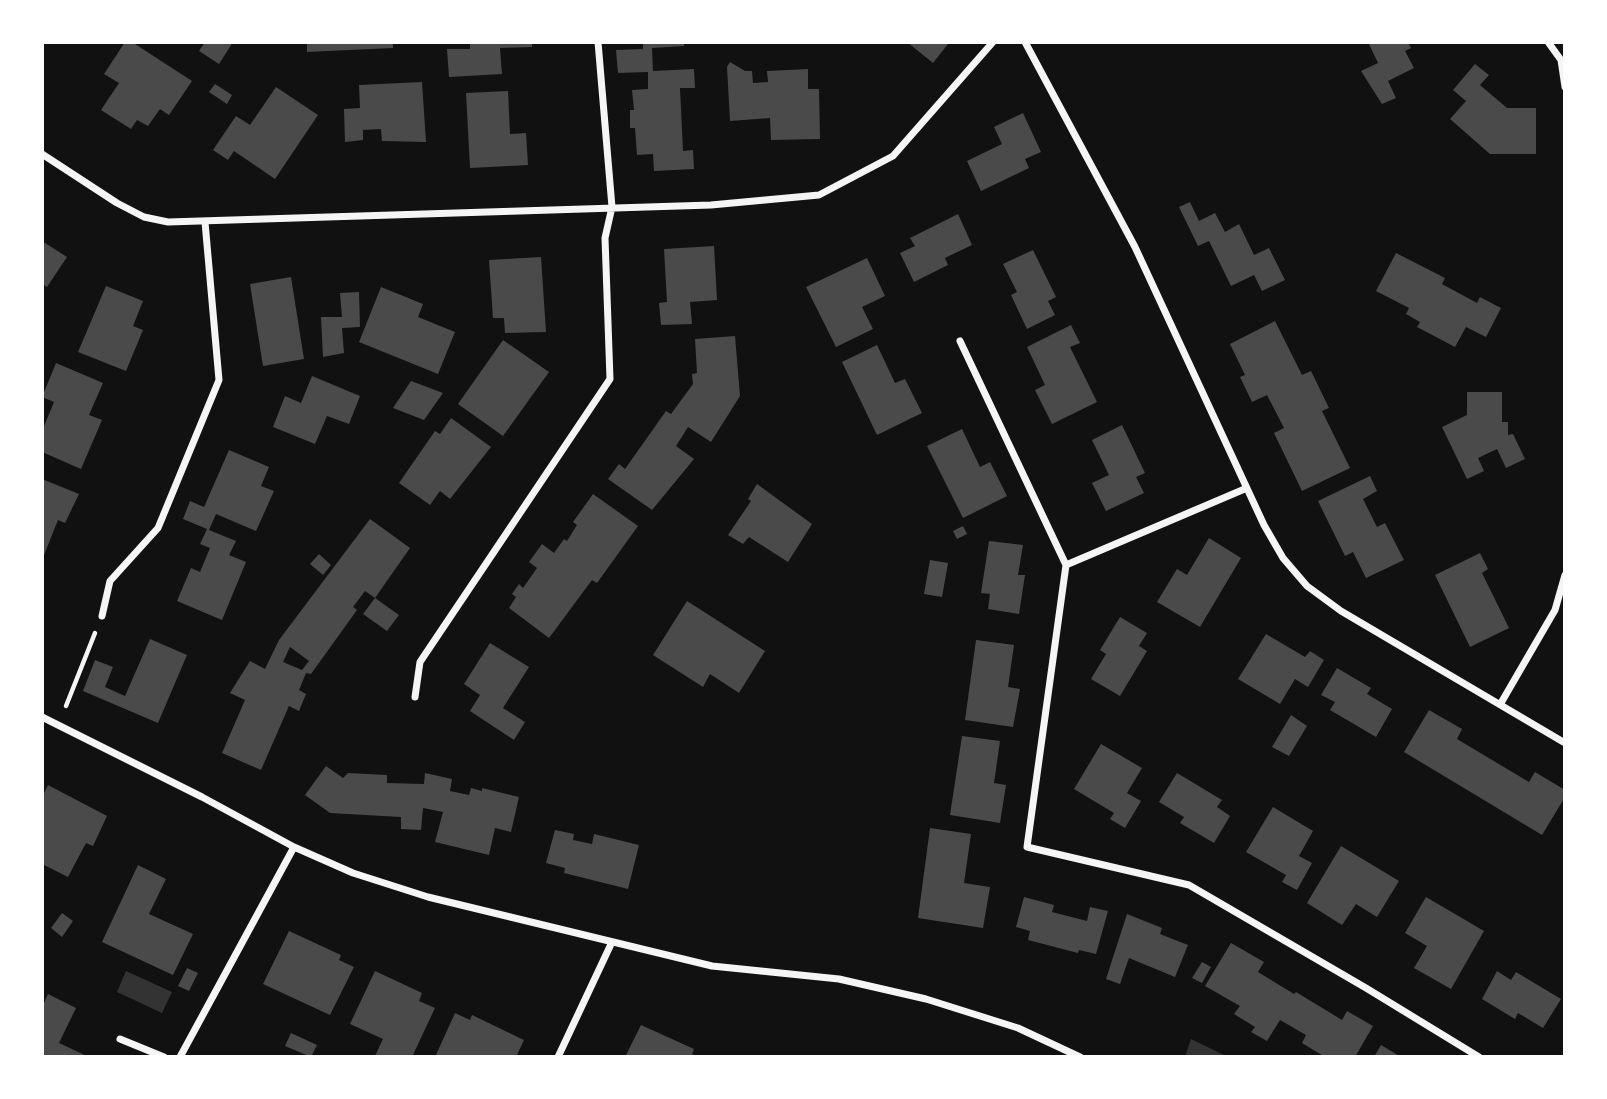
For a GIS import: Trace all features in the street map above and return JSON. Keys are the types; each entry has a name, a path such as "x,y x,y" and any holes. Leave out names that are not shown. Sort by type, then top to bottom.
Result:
{"street":[{"path":"415,697 420,662 610,379 605,238 612,206 598,42"},
{"path":"42,154 117,203 144,217 168,222 711,205 819,195 893,156 993,42"},
{"path":"1024,42 1135,247 1247,488 1283,558 1307,586 1396,645 1502,704 1565,743"},
{"path":"1548,42 1561,60 1565,87"},
{"path":"102,616 110,580 158,528 219,380 205,222"},
{"path":"960,341 1066,565 1027,847 1189,885 1479,1057"},
{"path":"1066,565 1247,488"},
{"path":"1502,704 1555,610 1565,575"},
{"path":"42,718 294,847 353,873 428,897 712,966 839,979 926,999 1018,1028 1080,1057"},
{"path":"180,1057 294,847"},
{"path":"558,1057 612,942"},
{"path":"120,1039 164,1057"}],"path":[{"path":"58,724 102,616"}],"shaded area":[{"path":"126,971 172,992 162,1013 117,992"},
{"path":"1191,1039 1228,1057 1185,1057"}],"building":[{"path":"125,42 132,42 192,81 169,115 160,109 148,126 137,120 131,129 101,110 119,83 104,74"},
{"path":"205,42 233,42 219,64 199,51"},
{"path":"307,42 393,42 393,48 307,52"},
{"path":"470,42 532,42 532,47 500,48 502,74 449,77 447,49 470,49"},
{"path":"643,42 684,42 684,46 652,48 653,71 694,69 695,88 680,88 683,151 693,150 694,169 654,171 653,154 637,155 635,128 630,128 630,110 634,110 632,90 648,89 648,72 618,73 616,50 643,49"},
{"path":"907,42 945,42 948,44 933,63"},
{"path":"1368,42 1408,42 1411,48 1405,51 1414,68 1388,81 1396,98 1382,104 1361,71 1378,63"},
{"path":"730,62 745,71 752,71 753,83 768,82 767,71 808,69 808,89 819,89 820,139 771,140 770,118 730,121 727,67"},
{"path":"1475,64 1489,75 1480,85 1507,108 1536,108 1536,154 1490,154 1450,119 1466,101 1453,90"},
{"path":"422,82 426,142 382,141 381,129 363,130 363,140 345,142 344,109 360,108 359,85"},
{"path":"215,84 232,95 227,104 209,92"},
{"path":"276,87 318,115 275,179 234,151 228,160 213,150 236,116 250,125"},
{"path":"508,91 510,134 526,133 528,165 470,168 466,93"},
{"path":"1023,113 1041,152 1025,159 1029,168 981,191 967,161 1002,144 994,127"},
{"path":"1190,202 1199,221 1215,213 1225,232 1239,224 1254,255 1269,248 1285,280 1262,291 1254,275 1231,286 1209,241 1198,246 1179,207"},
{"path":"958,214 972,245 945,258 948,265 914,282 900,253 915,246 910,238"},
{"path":"42,241 67,257 47,287 42,284"},
{"path":"714,246 717,300 690,302 692,324 661,325 659,303 667,302 664,249"},
{"path":"1033,250 1056,297 1048,301 1055,315 1027,329 1011,295 1017,292 1003,264"},
{"path":"1396,253 1445,278 1442,284 1477,303 1480,297 1501,308 1486,337 1466,327 1455,347 1417,327 1420,322 1406,314 1409,308 1376,291"},
{"path":"541,257 546,332 505,333 504,318 493,318 489,260"},
{"path":"867,258 885,296 862,307 873,329 836,347 806,287"},
{"path":"291,277 304,359 263,366 250,284"},
{"path":"106,286 143,301 133,326 143,330 126,371 78,352"},
{"path":"381,287 423,304 418,317 455,332 438,374 359,342"},
{"path":"359,292 360,327 342,328 344,353 323,357 321,317 342,317 340,293"},
{"path":"1275,321 1302,375 1311,371 1329,408 1322,411 1350,468 1302,491 1274,433 1284,428 1267,395 1252,402 1240,377 1245,375 1230,344"},
{"path":"1071,325 1080,343 1070,347 1097,402 1052,424 1035,390 1045,385 1027,347"},
{"path":"735,336 740,396 711,442 688,427 676,446 694,459 652,510 608,479 619,464 625,469 666,411 671,414 693,384 692,374 697,373 695,339"},
{"path":"503,340 549,372 503,436 458,404"},
{"path":"877,345 895,383 905,379 922,413 877,435 842,362"},
{"path":"56,363 103,383 89,415 102,420 81,469 42,452 42,431 54,402 42,397"},
{"path":"312,376 360,396 349,424 327,416 315,444 273,427 285,396 301,403"},
{"path":"411,381 443,393 424,420 393,408"},
{"path":"1467,392 1502,392 1502,422 1508,422 1508,435 1513,434 1525,459 1506,468 1497,449 1478,458 1484,471 1467,479 1442,427 1467,415"},
{"path":"451,418 491,447 450,499 440,491 430,505 399,483 435,431 440,434"},
{"path":"1122,425 1145,473 1136,477 1144,493 1106,511 1092,483 1109,475 1092,440"},
{"path":"962,429 980,467 990,462 1007,496 963,518 927,446"},
{"path":"229,450 269,467 261,486 274,491 256,531 216,514 209,530 236,541 229,555 246,562 222,620 177,601 191,568 200,572 210,548 200,544 207,529 183,519 190,501 204,507"},
{"path":"1370,476 1377,491 1363,499 1377,527 1385,523 1404,560 1366,578 1353,552 1345,556 1318,501"},
{"path":"42,479 79,494 65,523 58,520 42,560"},
{"path":"757,484 812,524 788,562 749,537 743,544 728,535 751,501 748,499"},
{"path":"593,494 638,526 597,583 592,580 549,638 509,608 516,597 512,594 519,584 523,588 537,568 529,562 542,544 554,553 564,539 567,541 577,525 573,522"},
{"path":"370,519 410,548 375,598 365,591 353,607 357,610 311,674 306,673 299,690 306,694 299,711 289,706 261,770 222,753 245,700 230,693 250,661 265,669 279,640","holes":["290,647 309,661 302,670 283,662"]},
{"path":"963,526 967,534 957,539 953,531"},
{"path":"1209,538 1241,558 1200,627 1157,602 1177,569 1187,575"},
{"path":"989,541 1023,545 1018,575 1025,575 1019,614 988,609 990,594 981,593"},
{"path":"1480,553 1488,569 1482,573 1509,628 1470,647 1435,575"},
{"path":"319,554 331,565 323,575 310,564"},
{"path":"930,560 948,563 942,597 924,594"},
{"path":"375,598 399,615 387,631 363,614"},
{"path":"687,601 765,651 739,693 710,674 703,687 653,655"},
{"path":"1120,617 1147,633 1139,646 1147,651 1120,696 1091,679 1106,654 1100,650"},
{"path":"1266,634 1305,657 1310,651 1324,660 1308,687 1295,679 1280,704 1238,679"},
{"path":"150,639 187,655 158,723 83,691 95,660 113,667 105,687 125,696"},
{"path":"976,640 1014,645 1008,687 1020,689 1013,727 965,720"},
{"path":"490,643 529,667 503,708 525,722 514,740 470,711 480,695 464,684"},
{"path":"1337,668 1371,688 1367,694 1392,709 1376,737 1330,710 1335,702 1321,695"},
{"path":"1429,710 1462,729 1457,739 1529,782 1535,772 1565,790 1565,797 1542,835 1404,752"},
{"path":"1291,715 1307,726 1289,756 1272,747"},
{"path":"962,736 1000,741 994,783 1006,785 1000,823 950,815"},
{"path":"1101,744 1142,768 1127,793 1141,801 1125,828 1110,819 1114,813 1074,789"},
{"path":"326,766 343,778 348,773 387,775 387,783 424,784 425,773 452,779 450,791 469,795 471,788 482,791 482,788 519,797 511,832 495,828 489,855 435,842 443,812 423,808 421,830 401,829 401,817 330,813 305,795"},
{"path":"1177,773 1222,800 1217,807 1230,816 1214,843 1180,823 1184,817 1159,802"},
{"path":"48,785 107,816 93,846 86,843 68,877 42,864 42,797"},
{"path":"1273,807 1313,831 1299,856 1312,863 1297,890 1282,882 1286,875 1246,852"},
{"path":"930,828 971,834 964,883 990,887 983,928 918,918"},
{"path":"555,830 574,834 573,840 592,844 594,834 639,845 628,889 564,873 565,868 546,863"},
{"path":"1341,846 1399,881 1377,917 1356,904 1342,925 1307,903"},
{"path":"138,865 166,879 149,914 193,934 173,975 102,942"},
{"path":"1024,897 1054,905 1052,912 1087,921 1090,907 1108,911 1096,954 1079,950 1078,953 1028,940 1030,931 1016,927"},
{"path":"1426,897 1484,931 1451,989 1414,968 1427,946 1405,933"},
{"path":"62,913 73,921 62,937 51,928"},
{"path":"1127,914 1162,928 1160,934 1188,945 1175,977 1129,958 1120,984 1106,979"},
{"path":"289,931 341,955 339,960 354,967 330,1015 263,984"},
{"path":"1231,943 1264,962 1258,972 1294,994 1296,992 1342,1020 1347,1011 1373,1026 1355,1057 1325,1057 1302,1043 1306,1035 1280,1020 1267,1041 1251,1032 1255,1027 1234,1014 1240,1006 1205,986"},
{"path":"1202,962 1211,967 1202,983 1192,978"},
{"path":"187,968 198,973 189,991 178,986"},
{"path":"375,971 422,993 419,1001 435,1008 412,1057 375,1056 383,1039 350,1024"},
{"path":"1497,971 1511,980 1516,972 1561,999 1543,1028 1518,1013 1515,1019 1482,999"},
{"path":"48,994 76,1008 59,1043 89,1057 42,1057 42,1007"},
{"path":"455,1013 470,1020 472,1015 524,1040 516,1057 435,1057"},
{"path":"641,1025 694,1049 692,1054 699,1057 625,1057"},
{"path":"291,1033 317,1045 311,1057 285,1046"},
{"path":"1381,1045 1401,1057 1374,1057"}]}
